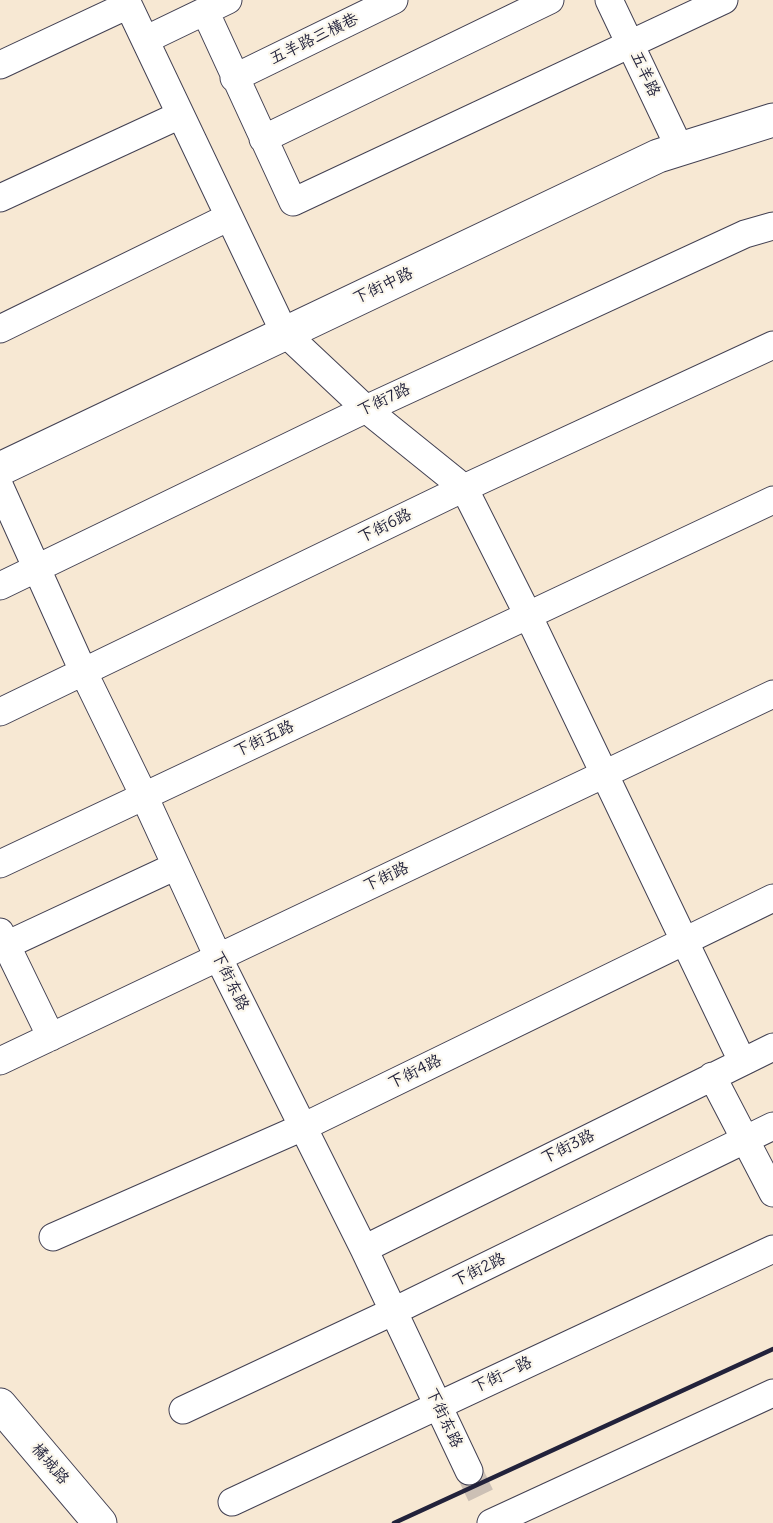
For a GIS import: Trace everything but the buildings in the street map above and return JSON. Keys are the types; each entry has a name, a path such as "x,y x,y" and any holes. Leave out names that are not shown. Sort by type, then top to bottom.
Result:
{"street":[{"name":"五羊路三横巷","path":"234,78 394,0"},
{"path":"263,139 550,0"},
{"name":"五羊路","path":"609,0 680,149"},
{"path":"145,40 217,6 234,78 293,202 724,0"},
{"path":"0,65 127,3 284,332 366,409 464,488 528,615 742,1061"},
{"path":"0,198 180,115"},
{"name":"下街中路","path":"0,469 647,161 773,120"},
{"path":"0,328 229,217"},
{"name":"下街7路","path":"0,586 366,409 745,234 773,226"},
{"name":"下街6路","path":"0,712 464,488 773,345"},
{"name":"下街东路","path":"0,487 82,671 144,796 218,957 364,1249 469,1471"},
{"name":"下街五路","path":"0,864 773,500"},
{"name":"下街路","path":"0,1061 773,694"},
{"path":"51,1037 2,942 176,866"},
{"name":"下街4路","path":"53,1237 303,1127 773,898"},
{"name":"下街3路","path":"364,1249 773,1047"},
{"path":"712,1076 773,1193"},
{"name":"下街2路","path":"183,1410 394,1311 773,1126"},
{"name":"下街一路","path":"232,1502 773,1249"},
{"path":"489,1515 773,1393"},
{"name":"橘城路","path":"0,1405 100,1523"}],"tunnel":[{"path":"469,1471 483,1500"}],"railway":[{"path":"394,1523 773,1349"}]}
